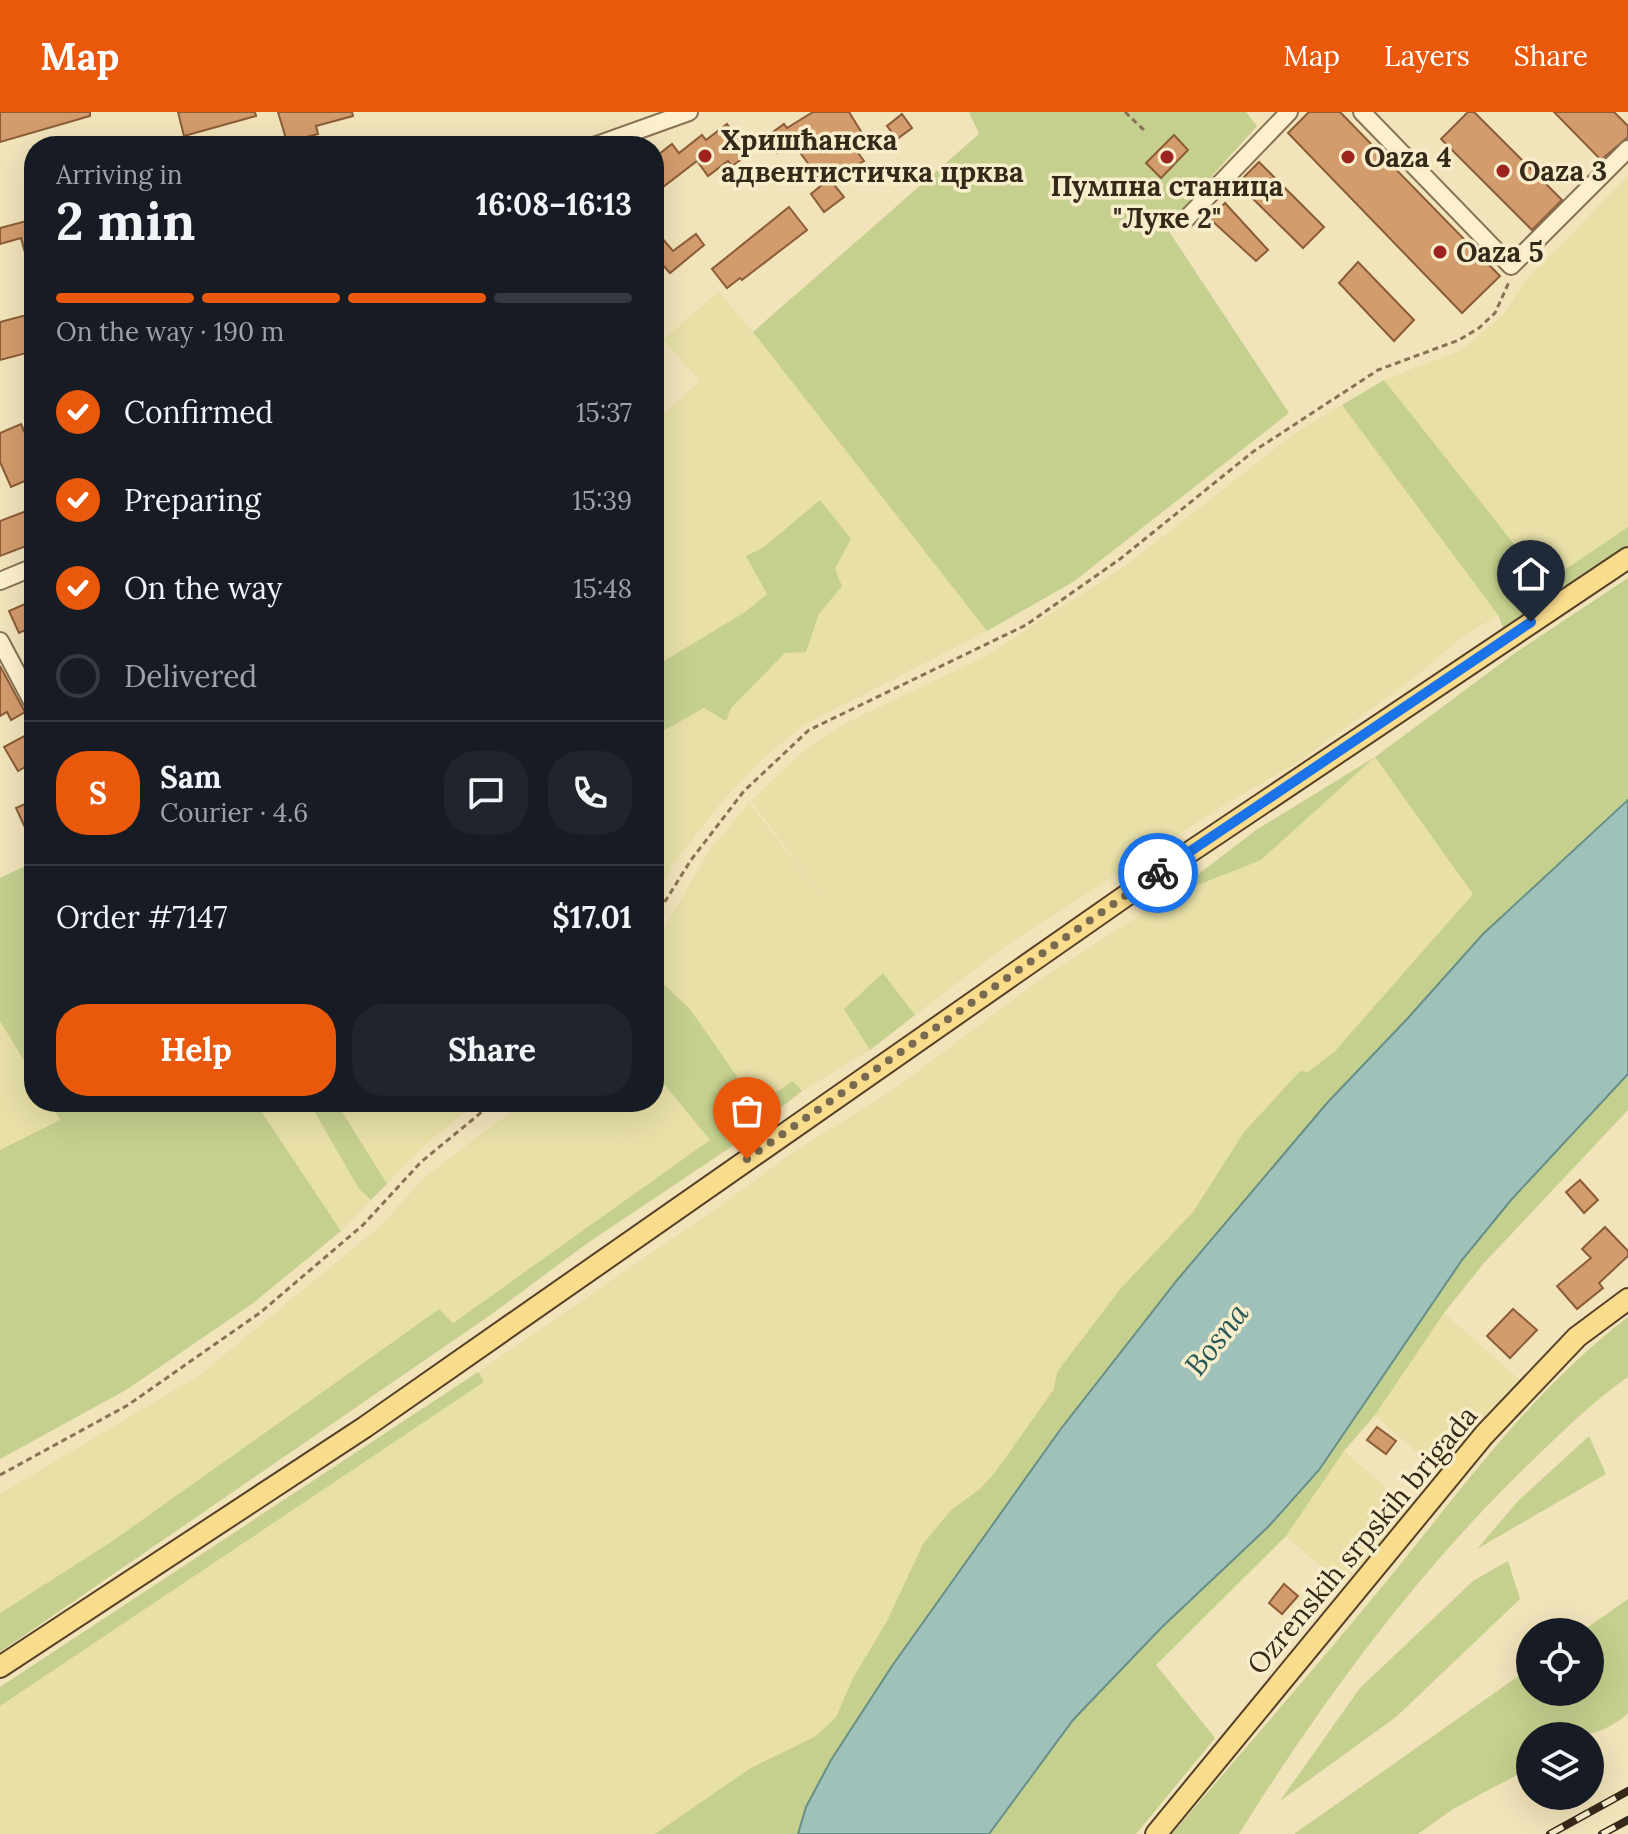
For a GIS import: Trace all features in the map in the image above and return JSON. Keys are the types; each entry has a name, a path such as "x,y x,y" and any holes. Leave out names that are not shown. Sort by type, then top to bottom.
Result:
{"main road":[{"path":"0,1667 365,1427 1157,874 1628,558"},
{"name":"Ozrenskih srpskih brigada","path":"1156,1834 1484,1435 1577,1337 1628,1299"}],"street":[{"path":"612,136 643,119 689,112"},
{"path":"1186,219 1289,112"},
{"path":"1362,112 1511,266 1628,149"},
{"path":"0,581 24,571"},
{"path":"0,641 24,686"}],"path":[{"path":"1125,112 1146,132"},
{"path":"664,903 691,860 744,791 809,730 1026,625 1120,559 1254,451 1378,370 1459,340 1495,313 1508,288 1511,266"},
{"path":"0,1475 128,1405 261,1312 363,1225 421,1162 482,1112"}],"shaded area":[{"path":"1628,176 1628,527 1545,583 1384,380 1461,350 1503,315 1524,282"},
{"path":"718,292 753,332 987,631 802,726 758,763 720,804 677,859 664,883 664,730 704,708 731,708 786,653 806,652 835,569 851,539 819,500 764,547 747,556 767,594 745,612 664,661 664,413 700,381 664,339"},
{"path":"1342,405 1498,615 1458,640 1415,677 1294,765 1232,800 1010,943 915,1015 883,974 844,1009 870,1050 802,1091 793,1082 757,1105 690,1009 664,984 664,929 709,851 749,803 830,906 751,801 811,745 848,722 986,656 1125,566 1295,433"},
{"path":"1375,757 1474,894 1335,1051 1308,1072 1300,1071 1244,1132 1193,1212 1121,1288 1057,1372 1054,1389 996,1471 980,1489 951,1510 923,1544 887,1621 853,1678 836,1717 816,1736 749,1769 655,1834 0,1834 0,1706 484,1382 478,1372 792,1153 893,1090 1045,976 1170,896 1261,859"},
{"path":"0,1021 24,1061 24,1112 56,1112 60,1120 0,1150"},
{"path":"664,1084 711,1140 452,1323 438,1309 111,1542 0,1613 0,1494 200,1375 379,1227 426,1176 511,1112 664,1112"},
{"path":"262,1112 315,1112 359,1189 371,1200 341,1231"},
{"path":"342,1112 465,1112 423,1146 387,1184"},
{"path":"1444,1313 1521,1381 1442,1474 1375,1415"},
{"path":"1344,1451 1411,1509 1343,1585 1286,1536"}],"green space":[{"path":"969,112 1246,112 1257,126 1166,227 1289,413 1073,582 987,631 753,332 979,134"},
{"path":"1384,380 1545,583 1628,527 1628,548 1506,634 1498,615 1342,405"},
{"path":"820,500 851,539 835,569 842,586 819,614 806,652 785,653 731,708 726,721 704,708 664,730 664,661 745,612 767,594 746,556 764,547"},
{"path":"1628,578 1628,800 1483,934 1327,1103 1178,1279 1060,1430 892,1666 831,1760 806,1807 798,1834 655,1834 749,1769 816,1736 836,1717 853,1678 887,1621 923,1544 951,1510 980,1489 996,1471 1054,1389 1057,1372 1121,1288 1193,1212 1244,1132 1300,1071 1308,1072 1335,1051 1473,894 1375,757 1515,653"},
{"path":"1375,757 1261,860 1170,896 1256,830"},
{"path":"24,867 24,1061 0,1021 0,878"},
{"path":"883,973 915,1015 870,1050 844,1009"},
{"path":"664,984 690,1009 757,1105 793,1081 802,1091 737,1143 589,1242 489,1316 0,1652 0,1613 111,1542 439,1309 453,1323 710,1140 664,1084"},
{"path":"1628,1074 1628,1110 1484,1263 1444,1313 1375,1415 1344,1451 1286,1536 1156,1665 1215,1738 1136,1834 989,1834 1073,1720 1161,1628 1269,1526 1319,1470 1462,1260 1511,1200"},
{"path":"56,1112 262,1112 341,1231 252,1304 126,1390 0,1459 0,1150 60,1120"},
{"path":"315,1112 342,1112 387,1184 371,1200 359,1189"},
{"path":"1628,1317 1628,1377 1590,1407 1532,1461 1411,1592 1338,1686 1239,1834 1172,1834 1368,1604 1504,1437 1563,1374"},
{"path":"478,1372 484,1382 0,1706 0,1687"},
{"path":"1589,1436 1606,1474 1477,1549 1518,1501"},
{"path":"1508,1561 1520,1599 1396,1717 1280,1801 1360,1688 1473,1581"},
{"path":"1628,1599 1628,1713 1617,1722 1604,1729 1604,1722 1516,1722 1516,1775 1453,1809 1418,1834 1294,1834 1516,1678 1516,1706 1604,1706 1604,1618 1601,1618"}],"water":[{"name":"Bosna","path":"1628,800 1628,1074 1511,1200 1462,1260 1319,1470 1269,1526 1161,1628 1073,1720 989,1834 798,1834 806,1807 831,1760 892,1666 1060,1430 1178,1279 1327,1103 1483,934"}],"building":[{"path":"0,112 90,112 90,116 0,142"},
{"path":"178,112 255,112 256,116 184,136"},
{"path":"278,112 352,112 353,116 316,126 318,134 285,136"},
{"path":"813,112 849,112 868,143 856,150 864,161 831,181 844,197 824,212 811,194 823,184 793,143 777,153 766,137 784,124 787,128"},
{"path":"1309,112 1340,112 1500,276 1462,313 1288,133"},
{"name":"Oaza 3","path":"1468,112 1474,112 1562,200 1532,230 1441,139"},
{"path":"1554,112 1614,112 1628,126 1628,137 1601,160"},
{"path":"902,114 912,128 897,139 887,126"},
{"path":"727,124 749,154 732,166 728,161 708,176 697,161 664,186 664,150 672,144 679,153 702,135 706,140"},
{"name":"Пумпна станица \"Луке 2\"","path":"1174,135 1188,150 1161,178 1146,163"},
{"path":"1259,162 1324,227 1303,248 1245,191 1251,184 1244,177"},
{"path":"1225,203 1268,250 1256,261 1210,219"},
{"path":"789,207 807,230 727,288 712,269"},
{"path":"24,222 24,249 21,238 0,244 0,228"},
{"path":"696,234 704,245 670,273 664,266 664,241 673,251"},
{"path":"1358,262 1414,320 1394,341 1339,283"},
{"path":"24,316 24,354 0,360 0,322"},
{"path":"21,424 24,431 24,481 11,487 0,462 0,433"},
{"path":"24,512 24,547 0,556 0,521"},
{"path":"24,604 24,631 19,633 9,611"},
{"path":"0,666 24,713 11,720 7,712 0,716"},
{"path":"24,736 24,768 18,771 4,747"},
{"path":"24,804 24,825 16,808"},
{"path":"1580,1180 1598,1200 1584,1213 1566,1192"},
{"path":"1605,1227 1628,1251 1628,1256 1599,1283 1603,1288 1577,1309 1557,1286 1591,1258 1582,1249"},
{"path":"1513,1309 1537,1330 1510,1358 1487,1336"},
{"path":"1377,1427 1396,1441 1386,1454 1367,1440"},
{"path":"1284,1584 1298,1596 1282,1614 1269,1603"}],"railway":[{"path":"1550,1834 1628,1791"},
{"path":"1602,1834 1628,1820"}],"way so far":[{"path":"747,1159 1158,873"}],"place":[{"name":"Хришћанска адвентистичка црква","path":"705,156"},
{"name":"Пумпна станица \"Луке 2\"","path":"1167,157"},
{"name":"Oaza 4","path":"1348,157"},
{"name":"Oaza 3","path":"1503,171"},
{"name":"Oaza 5","path":"1440,252"}],"route":[{"path":"1158,873 1531,622"}]}
